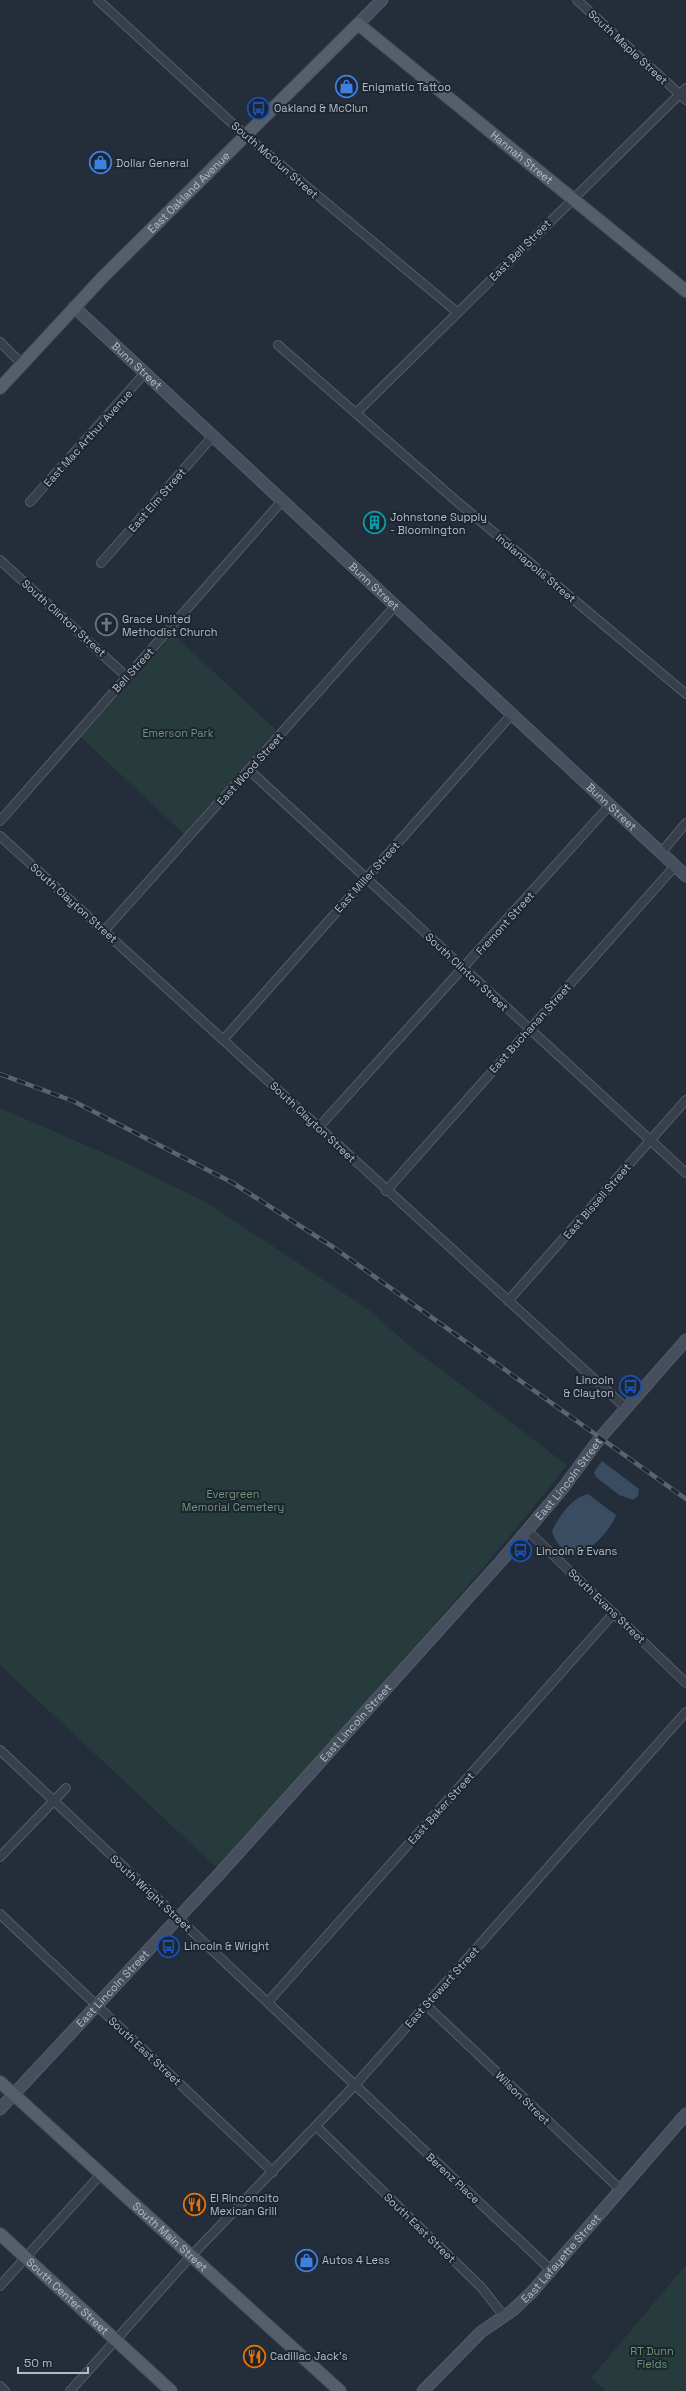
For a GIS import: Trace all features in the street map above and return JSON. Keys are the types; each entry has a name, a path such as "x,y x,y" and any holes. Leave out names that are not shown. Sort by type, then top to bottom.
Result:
{"main road":[{"name":"East Oakland Avenue","path":"0,388 74,307 358,24"},
{"name":"Hannah Street","path":"358,24 686,291"},
{"name":"South Main Street","path":"0,2082 340,2391"},
{"name":"South Center Street","path":"0,2234 171,2391"}],"street":[{"name":"South McClun Street","path":"98,0 245,136 457,312"},
{"name":"East Oakland Avenue","path":"358,24 382,0"},
{"name":"South Maple Street","path":"578,0 686,100"},
{"name":"East Bell Street","path":"356,413 686,88"},
{"name":"Bunn Street","path":"74,307 144,374 213,436 686,876"},
{"path":"0,342 21,364"},
{"name":"Indianapolis Street","path":"278,345 454,499 686,694"},
{"name":"East Mac Arthur Avenue","path":"30,502 144,374"},
{"name":"East Elm Street","path":"101,563 213,436"},
{"name":"Bell Street","path":"0,821 282,501"},
{"name":"South Clinton Street","path":"0,560 127,677"},
{"name":"East Wood Street","path":"104,931 395,606"},
{"name":"East Miller Street","path":"223,1040 512,714"},
{"name":"South Clinton Street","path":"249,770 529,1030 686,1173"},
{"name":"Fremont Street","path":"319,1128 452,978 464,970 609,806"},
{"path":"661,853 686,824"},
{"name":"South Clayton Street","path":"0,836 386,1191 626,1408"},
{"name":"East Buchanan Street","path":"386,1191 675,866"},
{"name":"East Bissell Street","path":"508,1301 686,1100"},
{"name":"East Lincoln Street","path":"0,2109 178,1919 527,1530 563,1488 600,1438 686,1340"},
{"name":"South Evans Street","path":"527,1530 686,1683"},
{"name":"East Baker Street","path":"268,2002 614,1613"},
{"name":"East Stewart Street","path":"70,2391 191,2256 355,2085 686,1712"},
{"name":"South Wright Street","path":"0,1750 355,2085"},
{"path":"0,1857 66,1788"},
{"name":"South East Street","path":"0,1914 273,2172"},
{"name":"Wilson Street","path":"426,2005 621,2190"},
{"name":"Berenz Place","path":"355,2085 551,2270"},
{"name":"East Lafayette Street","path":"424,2391 481,2332 504,2316 523,2300 551,2270 686,2114"},
{"name":"South East Street","path":"316,2126 481,2287 504,2316"},
{"path":"0,2286 101,2174"},
{"path":"0,2386 5,2391"}],"green space":[{"name":"Emerson Park","path":"173,634 276,730 184,834 81,737"},
{"name":"Evergreen Memorial Cemetery","path":"0,1108 115,1158 206,1202 369,1310 406,1343 567,1465 439,1619 217,1868 0,1665"},
{"name":"RT Dunn Fields","path":"686,2265 686,2391 606,2391 591,2378"}],"water":[{"path":"602,1461 639,1489 638,1496 633,1500 619,1495 596,1477 594,1472"},
{"path":"588,1494 616,1515 609,1528 592,1546 586,1551 573,1557 560,1546 552,1531 566,1509 576,1500"}],"railway":[{"path":"0,1074 73,1101 233,1183 333,1247 686,1499"}],"place":[{"name":"Enigmatic Tattoo","path":"346,87"},
{"name":"Oakland & McClun","path":"259,108"},
{"name":"Dollar General","path":"101,163"},
{"name":"Johnstone Supply - Bloomington","path":"374,523"},
{"name":"Grace United Methodist Church","path":"107,625"},
{"name":"Lincoln & Clayton","path":"630,1386"},
{"name":"Lincoln & Evans","path":"520,1551"},
{"name":"Lincoln & Wright","path":"168,1946"},
{"name":"El Rinconcito Mexican Grill","path":"194,2204"},
{"name":"Autos 4 Less","path":"307,2260"},
{"name":"Cadillac Jack's","path":"254,2356"}]}
